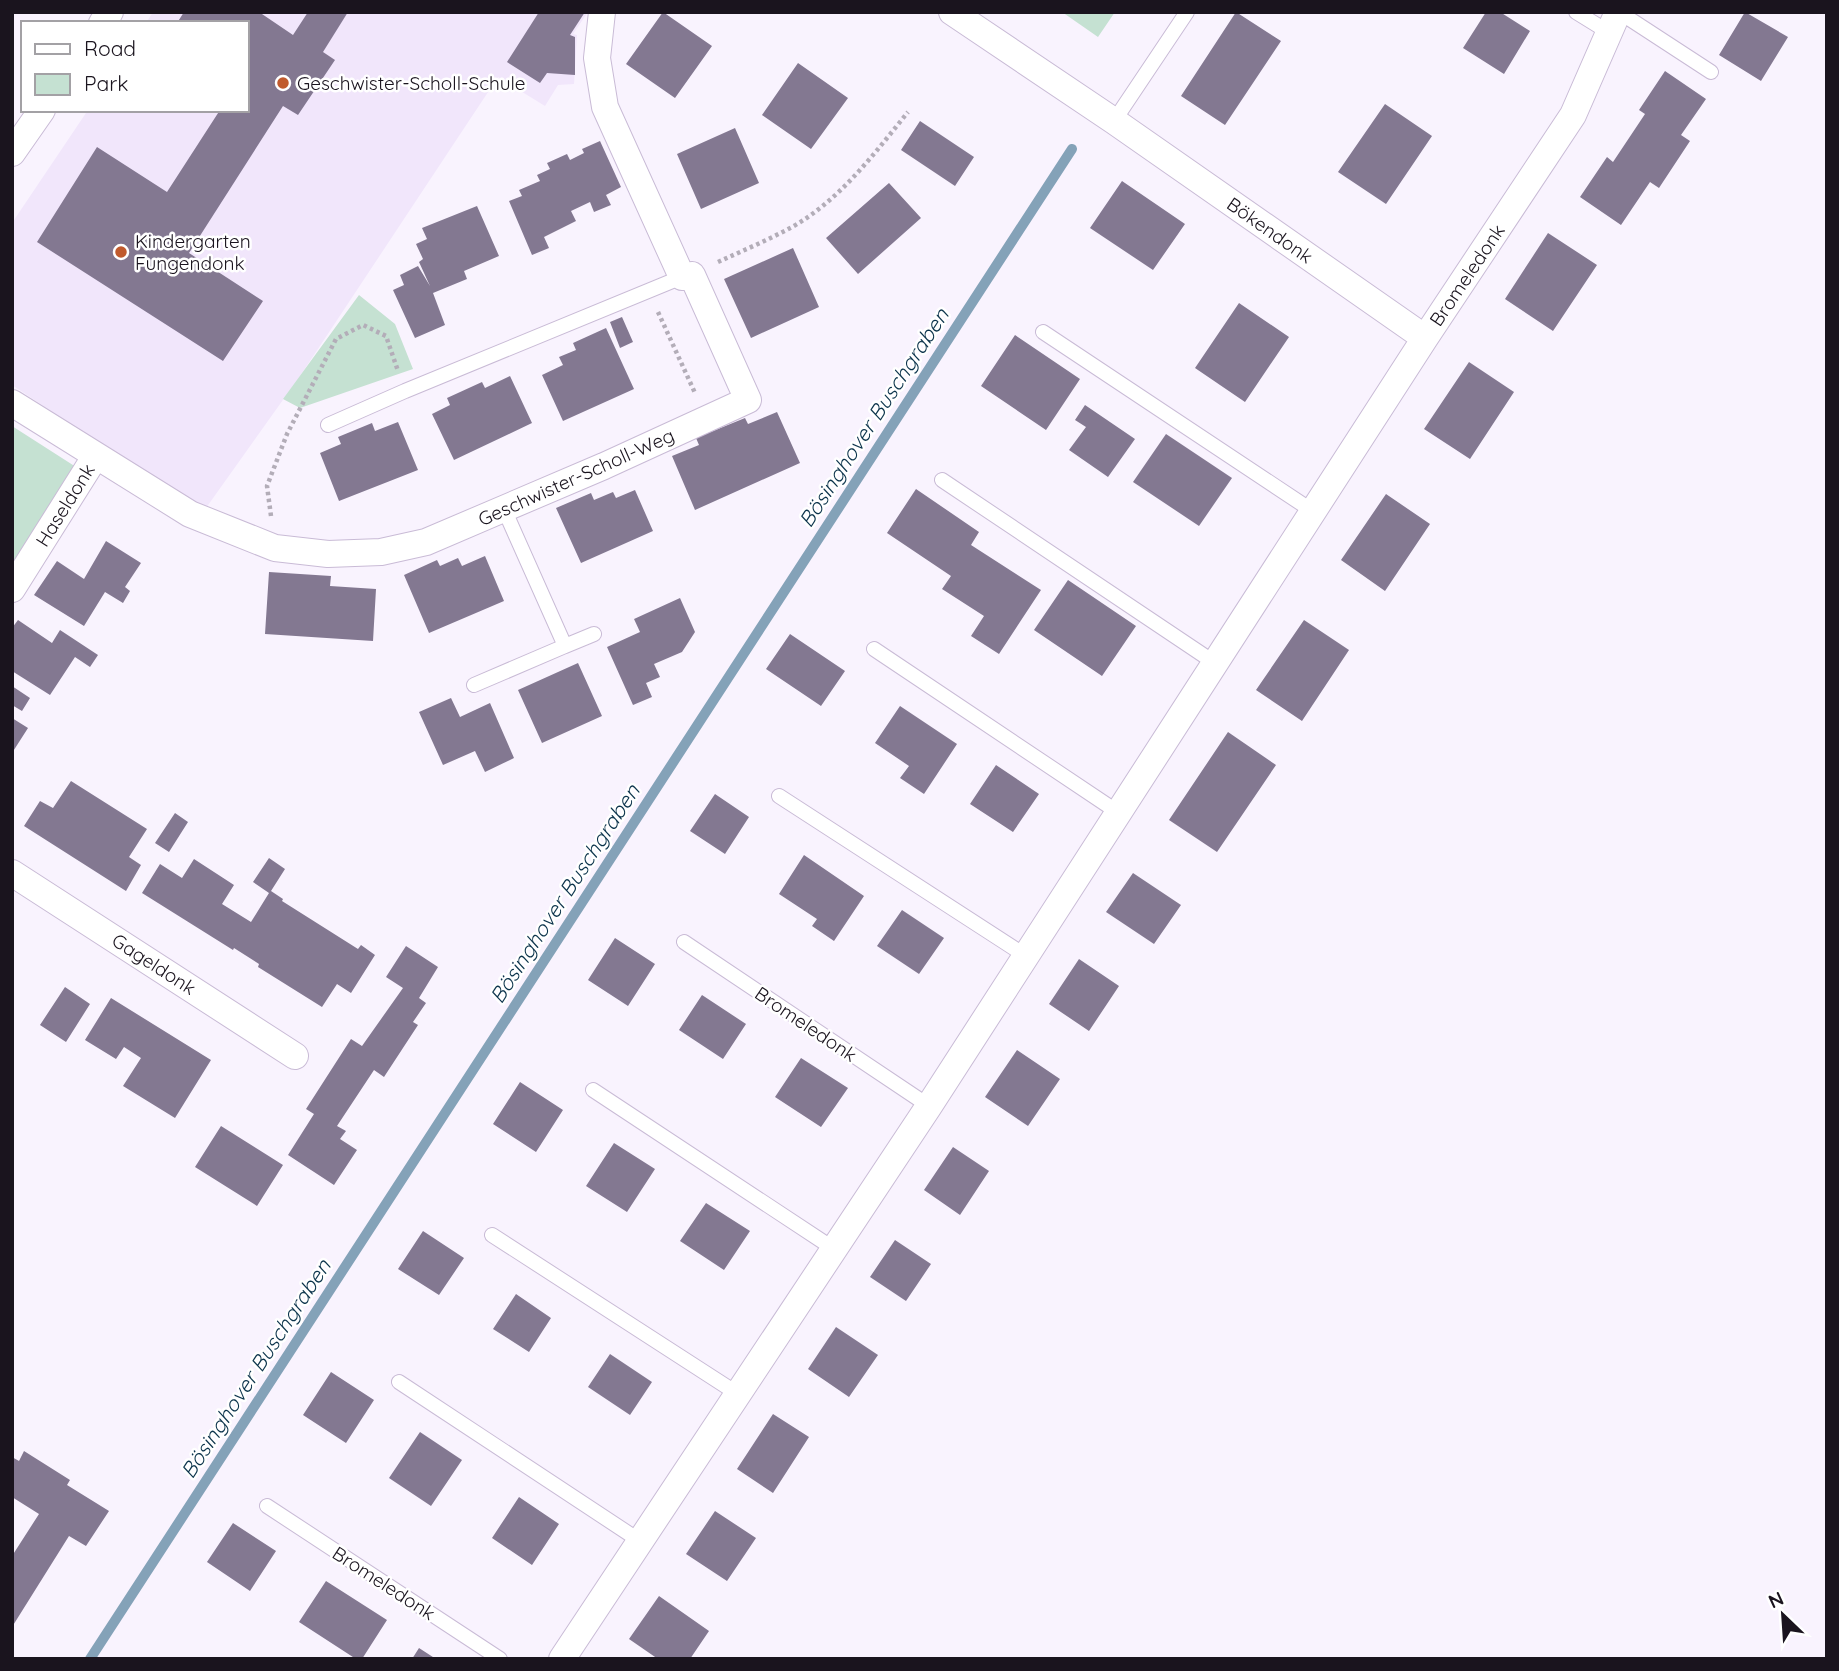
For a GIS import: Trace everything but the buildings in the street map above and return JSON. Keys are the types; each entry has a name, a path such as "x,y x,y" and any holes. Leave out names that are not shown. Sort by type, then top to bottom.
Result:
{"street":[{"name":"Geschwister-Scholl-Weg","path":"12,402 95,457 190,514 275,548 328,554 381,552 426,542 748,400 605,107 597,58 602,12"},
{"name":"Bökendonk","path":"952,12 1115,121 1425,338"},
{"name":"Bromeledonk","path":"562,1659 929,1106 1425,338 1573,115 1616,19"},
{"path":"13,149 41,112"},
{"name":"Haseldonk","path":"12,589 95,457"},
{"name":"Gageldonk","path":"12,873 295,1056"}],"lane":[{"path":"1115,121 1186,12"},
{"path":"1576,12 1616,19 1711,72"},
{"path":"328,425 405,390 687,276"},
{"path":"1043,332 1314,512"},
{"path":"942,480 1215,663"},
{"path":"504,509 565,646"},
{"path":"474,685 594,634"},
{"path":"874,649 1119,813"},
{"path":"779,796 1026,956"},
{"name":"Bromeledonk","path":"684,942 929,1106"},
{"path":"593,1090 834,1250"},
{"path":"492,1235 738,1394"},
{"path":"399,1382 640,1541"},
{"name":"Bromeledonk","path":"267,1506 500,1659"}],"path":[{"path":"687,276 793,226 831,199 870,160 908,112"},
{"path":"648,292 706,419"}],"shaded area":[{"path":"153,12 588,12 573,34 577,35 574,84 558,85 545,106 498,77 300,376 206,508 12,385 12,223 87,112 248,112 248,21 147,21"}],"green space":[{"path":"1062,12 1115,12 1098,37"},
{"path":"359,295 395,324 413,369 300,408 283,399"},
{"path":"12,426 76,467 12,567"}],"waterway":[{"name":"Bösinghover Buschgraben","path":"90,1659 1072,149"}],"place":[{"name":"Geschwister-Scholl-Schule","path":"283,83"},
{"name":"Kindergarten Fungendonk","path":"121,252"}]}
